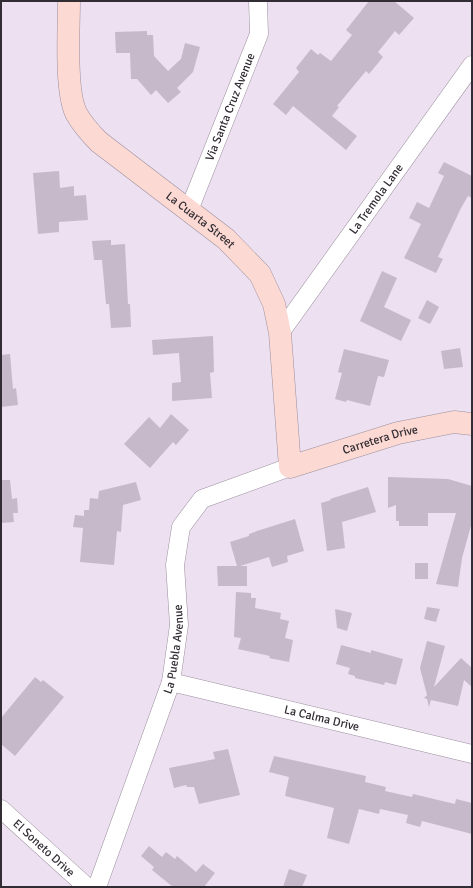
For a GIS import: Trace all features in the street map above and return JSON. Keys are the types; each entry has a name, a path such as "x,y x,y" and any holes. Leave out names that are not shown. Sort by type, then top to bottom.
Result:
{"street":[{"name":"La Cuarta Street","path":"68,1 71,94 75,112 84,126 99,142 226,239 260,274 274,304 280,333 290,467"},
{"name":"Via Santa Cruz Avenue","path":"189,210 259,34 258,1"},
{"name":"La Tremola Lane","path":"280,333 472,65"},
{"name":"Carretera Drive","path":"290,467 398,433 454,422 472,424"},
{"name":"La Puebla Avenue","path":"97,887 171,682 179,625 175,565 182,528 202,499 290,467"},
{"name":"La Calma Drive","path":"171,682 472,754"},
{"name":"El Soneto Drive","path":"1,809 87,887"}],"building":[{"path":"369,1 394,1 414,18 399,35 395,31 378,52 383,57 369,74 366,71 337,106 339,107 332,116 357,136 346,150 293,106 286,115 273,104 299,72 296,68 311,49 318,55 320,53 331,61 352,35 346,30"},
{"path":"147,31 147,35 153,35 154,56 168,71 181,59 185,43 200,47 193,72 177,88 181,92 168,103 156,90 151,95 137,79 131,79 130,53 116,53 115,32"},
{"path":"444,162 472,176 472,198 468,196 461,208 438,257 443,259 436,273 404,258 421,224 409,218 417,202 429,208 444,176 438,173"},
{"path":"59,171 60,188 74,186 74,196 86,195 88,220 59,222 59,232 38,234 33,173"},
{"path":"111,240 111,245 125,244 128,304 130,304 131,327 111,328 109,304 106,304 102,260 94,260 92,241"},
{"path":"382,271 397,278 384,307 411,320 401,341 360,321"},
{"path":"427,300 439,307 430,324 418,318"},
{"path":"213,336 214,372 210,373 212,398 172,401 172,383 181,382 179,353 153,355 152,340"},
{"path":"460,348 463,367 444,369 441,351"},
{"path":"344,349 389,360 384,377 378,376 370,406 347,400 346,402 335,399 342,373 338,372"},
{"path":"10,354 13,389 16,388 18,405 1,407 1,355"},
{"path":"171,414 189,430 176,445 173,442 150,468 124,444 149,417 160,428"},
{"path":"388,477 448,479 472,486 472,522 462,558 458,587 436,584 456,513 428,513 428,526 399,526 399,521 396,521 396,505 388,508"},
{"path":"1,480 10,480 12,499 17,498 18,513 13,513 14,522 1,523"},
{"path":"136,482 141,500 123,505 121,532 117,531 114,565 80,562 83,528 73,527 75,515 84,516 84,510 89,510 90,498 98,499 99,491"},
{"path":"368,487 376,512 342,522 345,548 327,551 321,503"},
{"path":"295,519 304,551 287,556 288,562 272,567 269,557 240,566 247,566 247,586 218,586 217,566 237,566 230,542 249,536 249,534 257,531"},
{"path":"415,563 428,563 428,579 415,579"},
{"path":"236,592 251,593 251,598 256,598 255,608 281,613 280,619 289,621 285,638 293,640 289,662 238,649 241,638 234,637"},
{"path":"427,607 440,609 436,622 424,619"},
{"path":"335,609 352,613 347,631 337,628"},
{"path":"427,641 445,646 434,687 461,658 472,668 472,687 464,680 458,706 431,700 429,707 427,699 424,698 427,695 420,668"},
{"path":"341,645 371,653 371,650 403,659 396,685 385,682 384,685 355,678 355,676 348,674 350,668 336,664"},
{"path":"35,677 41,682 43,680 64,697 15,756 1,744 1,718"},
{"path":"228,749 240,795 199,804 194,787 187,787 186,785 174,788 169,768 215,759 213,752"},
{"path":"274,756 366,776 365,782 386,787 385,791 412,797 413,794 455,804 456,799 472,803 472,834 422,821 420,827 406,823 408,815 380,809 379,814 359,809 349,844 327,838 334,808 285,796 289,777 269,772"},
{"path":"149,846 162,857 166,852 175,859 177,856 196,872 203,864 215,873 204,887 173,887 152,870 154,867 141,856"},
{"path":"289,869 307,875 302,887 283,887"}]}
